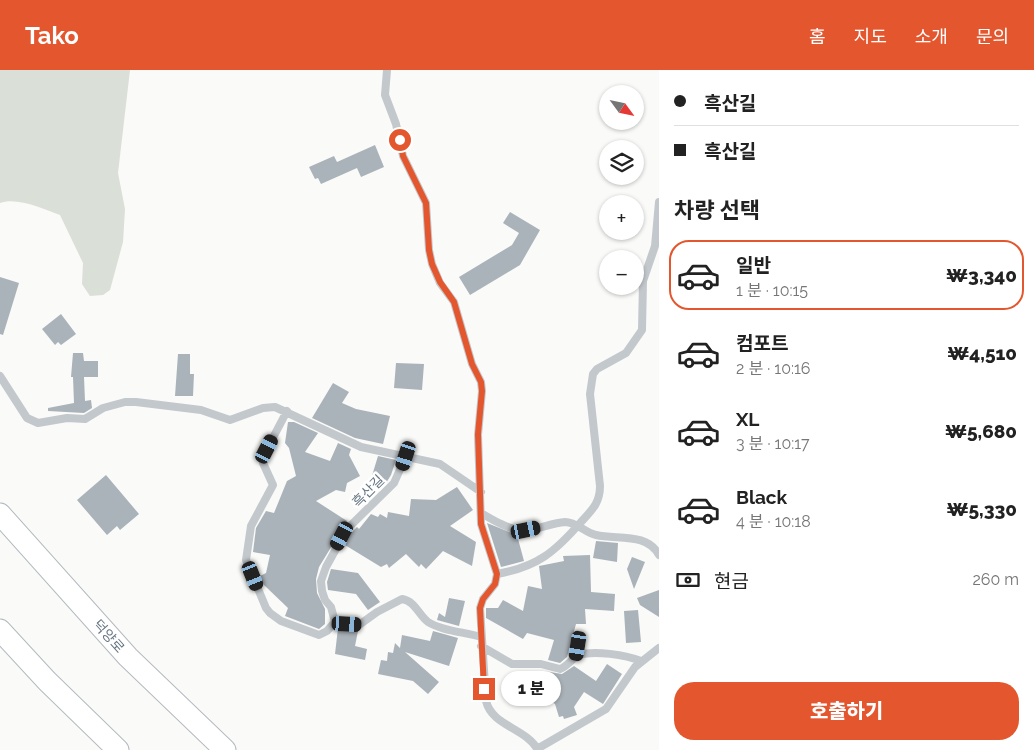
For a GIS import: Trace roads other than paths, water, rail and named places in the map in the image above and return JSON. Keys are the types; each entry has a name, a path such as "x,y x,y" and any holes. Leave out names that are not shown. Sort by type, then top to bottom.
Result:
{"main road":[{"name":"덕양로","path":"0,514 128,657 225,750"},
{"path":"0,630 47,681 118,750"}],"lane":[{"path":"387,70 385,95 396,124 403,156 426,203 429,250 432,264 440,282 454,302 472,364 481,382 482,391 478,434 481,514 483,534 497,574 495,584 481,603 481,646 487,707 497,718 533,742 538,750 606,710 641,661 659,648"},
{"path":"497,574 522,568 553,552 597,505 600,494 590,382 592,374 597,368 626,353 642,330 643,281 655,246 659,202"},
{"path":"0,376 28,418 38,423 67,418 85,419 113,404 136,402 201,410 230,420 267,407 287,411 361,446 440,464 481,492"},
{"path":"287,411 264,458 263,467 273,485 251,526 246,560 266,608 276,617 315,635 324,633 335,622 359,624 402,599 410,601 421,616 434,625 481,637"},
{"name":"흑산길","path":"335,622 332,607 325,600 322,591 322,581 326,567 347,529 394,483 406,456"},
{"path":"481,514 507,527 521,530 565,522 596,535 618,536 648,543 655,548 659,555"},
{"path":"576,656 580,636"},
{"path":"481,646 512,664 541,664 560,669 576,656 587,654 620,655 641,661"}]}
